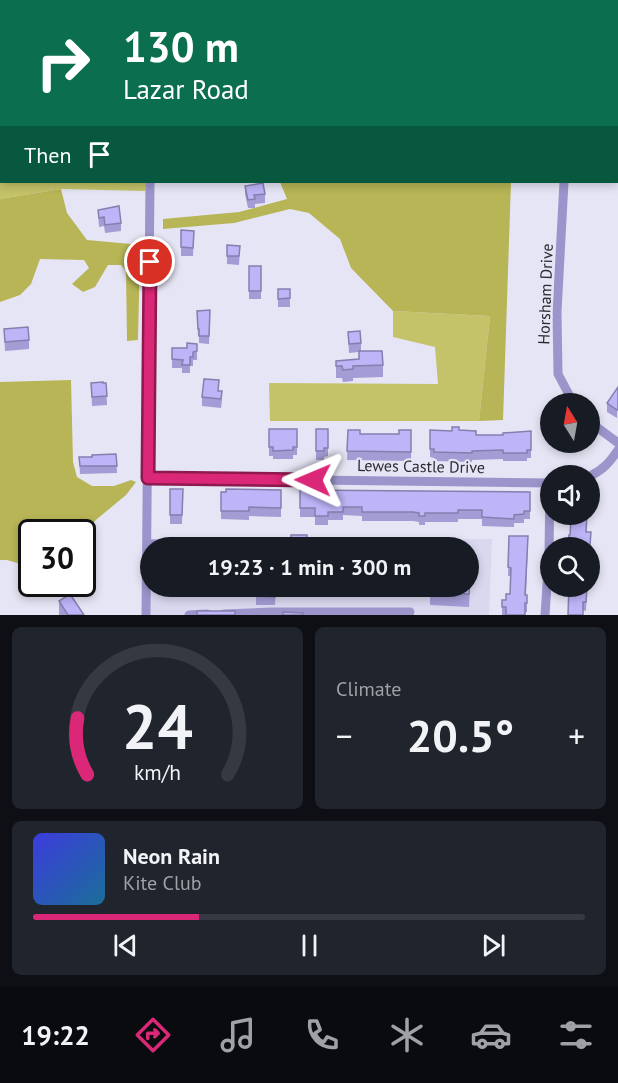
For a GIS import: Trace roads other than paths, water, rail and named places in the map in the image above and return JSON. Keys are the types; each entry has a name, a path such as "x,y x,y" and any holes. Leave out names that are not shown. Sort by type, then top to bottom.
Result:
{"street":[{"path":"147,537 150,183"},
{"name":"Horsham Drive","path":"564,183 557,312 558,374 568,393"},
{"path":"600,430 618,443"},
{"path":"600,471 618,450"},
{"name":"Lewes Castle Drive","path":"148,478 540,483"},
{"path":"545,615 549,525"},
{"path":"146,597 146,615"},
{"path":"189,615 271,612 410,612"}]}
